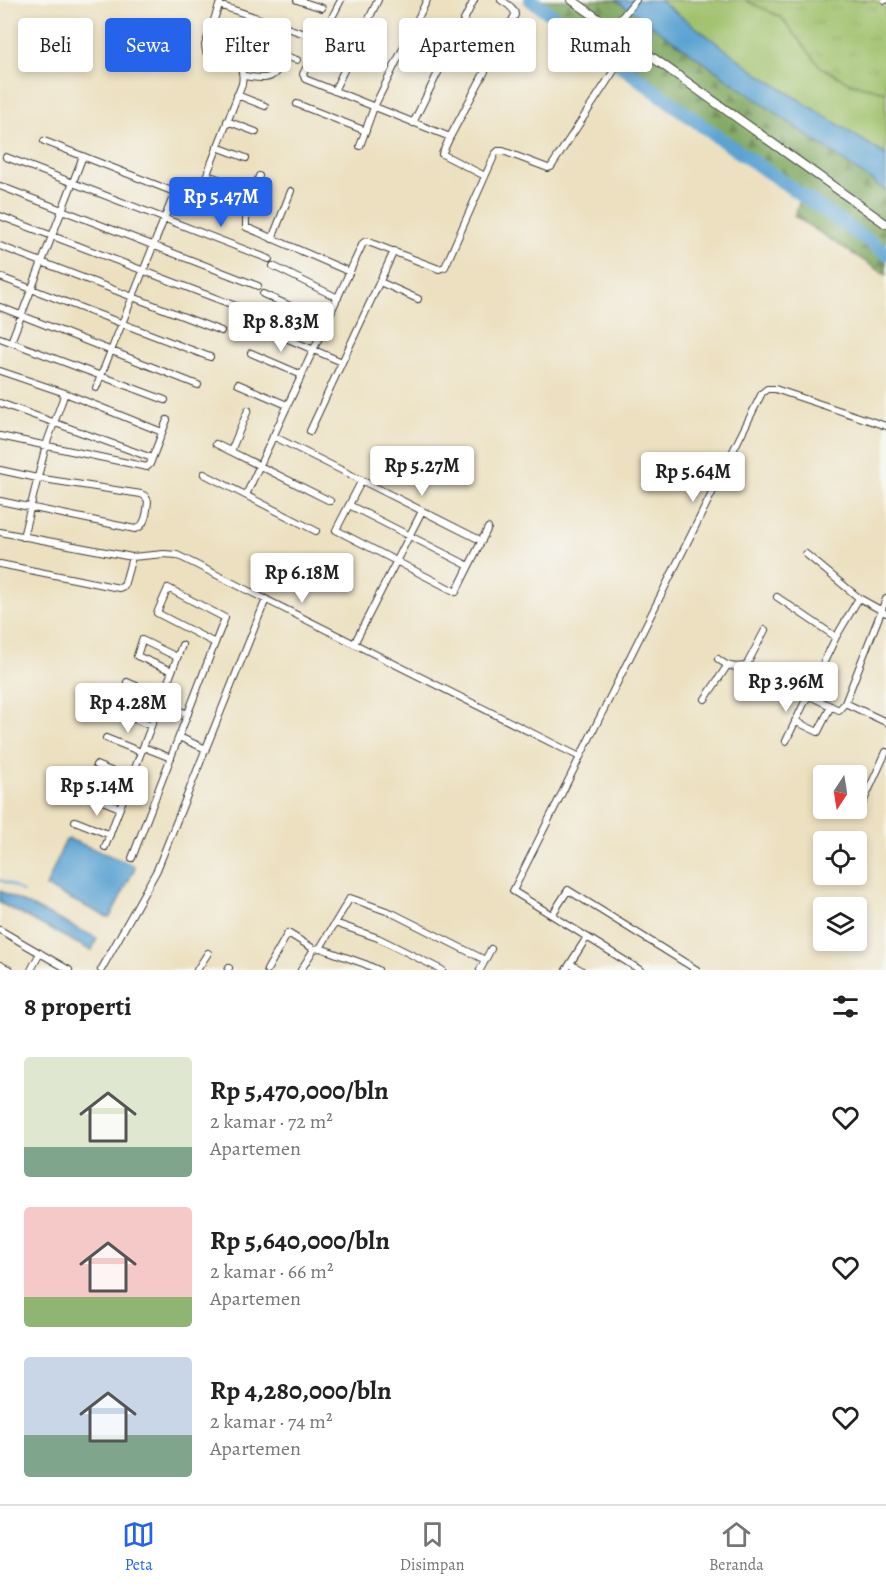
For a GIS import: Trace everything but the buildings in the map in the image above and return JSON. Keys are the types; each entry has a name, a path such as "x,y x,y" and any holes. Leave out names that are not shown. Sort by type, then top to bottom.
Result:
{"main road":[{"path":"572,0 597,18"},
{"path":"652,57 886,224"}],"street":[{"path":"297,0 322,8"},
{"path":"341,0 303,74 305,79 450,137"},
{"path":"334,91 378,0"},
{"path":"360,146 374,107 427,0"},
{"path":"413,123 474,0"},
{"path":"485,176 442,154 515,15 514,10 501,0"},
{"path":"215,18 220,2 303,33"},
{"path":"621,18 634,2"},
{"path":"291,58 297,60"},
{"path":"197,200 237,95 243,76 242,72"},
{"path":"243,76 267,78 272,77 276,72"},
{"path":"246,495 363,243 366,241 439,269 445,267 495,154 503,151 550,167 612,72"},
{"path":"237,95 265,106"},
{"path":"297,104 366,131"},
{"path":"227,121 256,132"},
{"path":"44,141 223,211"},
{"path":"217,147 246,158"},
{"path":"12,342 83,156"},
{"path":"6,158 271,263 338,298"},
{"path":"207,175 233,184"},
{"path":"259,176 245,226 350,272"},
{"path":"0,186 258,286"},
{"path":"272,239 291,191"},
{"path":"96,388 175,192"},
{"path":"0,216 249,311"},
{"path":"0,246 221,332"},
{"path":"310,431 394,251"},
{"path":"0,277 210,357"},
{"path":"380,282 418,299"},
{"path":"264,294 326,322"},
{"path":"0,307 198,385"},
{"path":"248,322 342,362"},
{"path":"0,338 165,400"},
{"path":"251,353 302,375"},
{"path":"0,371 65,393 162,432"},
{"path":"238,384 287,405"},
{"path":"640,970 513,891 762,393 767,389 774,389 886,426"},
{"path":"23,537 46,445 65,393"},
{"path":"0,403 152,458"},
{"path":"231,451 248,410"},
{"path":"0,436 147,467 167,420"},
{"path":"273,436 482,541"},
{"path":"216,444 330,501"},
{"path":"0,470 145,496 148,501 143,525 140,529 135,530 0,501"},
{"path":"204,474 316,531"},
{"path":"362,480 336,530 456,592 488,528"},
{"path":"349,505 469,566"},
{"path":"354,644 422,511"},
{"path":"0,532 132,557 177,555 580,757"},
{"path":"806,554 859,598 883,612"},
{"path":"0,564 119,588 127,582 132,557"},
{"path":"132,858 225,618 168,588 157,613 215,643"},
{"path":"777,597 836,637"},
{"path":"786,741 836,637 859,598"},
{"path":"101,970 157,870 266,599"},
{"path":"718,659 736,668 746,666 839,710 845,703 883,612 886,599"},
{"path":"746,666 765,630"},
{"path":"172,670 137,656 142,640 177,657"},
{"path":"105,847 182,645"},
{"path":"705,699 728,666"},
{"path":"127,682 188,714"},
{"path":"845,703 886,722"},
{"path":"795,721 818,732 831,706"},
{"path":"116,711 151,726"},
{"path":"179,737 207,749"},
{"path":"106,738 171,758"},
{"path":"867,794 886,752"},
{"path":"96,765 131,779"},
{"path":"85,794 120,808"},
{"path":"75,821 110,835"},
{"path":"552,915 568,890 697,970"},
{"path":"301,970 335,924 350,898 392,913 485,960"},
{"path":"335,924 378,938 442,970"},
{"path":"0,930 66,969"},
{"path":"267,970 288,933 317,948 365,963 378,970"},
{"path":"581,970 568,967 587,937"},
{"path":"480,970 491,949"},
{"path":"197,970 208,953"},
{"path":"31,970 40,954"},
{"path":"0,964 10,970"}],"green space":[{"path":"534,0 616,0 641,18 559,18"},
{"path":"659,0 745,0 781,17 821,67 852,84 886,92 886,155 760,75"},
{"path":"745,0 875,0 886,8 886,92 852,84 821,67 781,17"},
{"path":"652,25 886,191 886,275 794,216 803,194 634,72 652,72"}],"water":[{"path":"616,0 659,0 760,75 886,155 886,191 652,25 652,18 641,18"},
{"path":"69,839 133,865 135,868 110,917 46,887 65,841"},
{"path":"0,891 97,938 92,950 0,903"}],"waterway":[{"path":"531,0 719,138 886,253"},
{"path":"0,880 23,892"}]}
